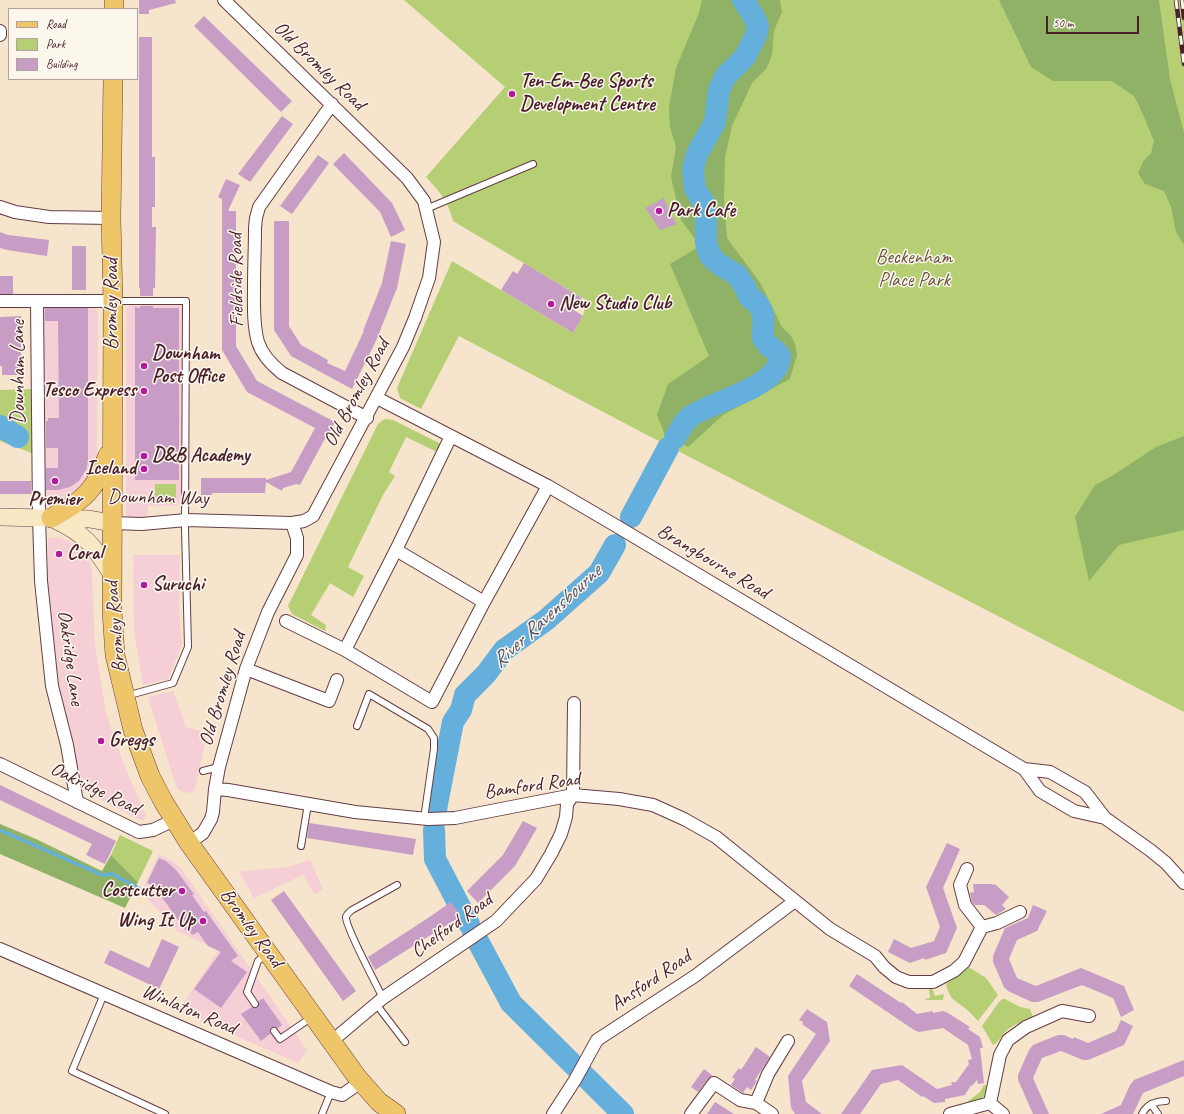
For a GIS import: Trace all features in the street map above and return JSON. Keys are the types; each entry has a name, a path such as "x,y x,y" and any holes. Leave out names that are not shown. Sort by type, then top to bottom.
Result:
{"main road":[{"name":"Bromley Road","path":"113,80 111,218 113,301 112,611 115,655 133,730 150,776 174,820 361,1082 379,1102 396,1114"},
{"path":"45,518 68,509 91,490 101,473 112,443"}],"street":[{"name":"Old Bromley Road","path":"190,843 203,833 211,819 216,798 215,789 219,767 246,669 268,612 296,554 297,538 292,523 304,521 313,516 367,418 403,347 429,278 434,242 424,201 407,178 224,0"},
{"name":"Fieldside Road","path":"332,104 259,207 255,228 255,329 258,343 263,353 271,364 282,373 367,418"},
{"path":"0,207 15,212 48,217 111,218"},
{"path":"0,301 33,301"},
{"name":"Downham Lane","path":"45,518 33,301 113,301"},
{"name":"Brangbourne Road","path":"377,398 548,486 613,524 1024,769 1040,791 1074,812 1105,818"},
{"path":"345,650 396,550 451,436"},
{"path":"286,621 345,650 432,702 484,602 548,486"},
{"name":"Downham Way","path":"0,517 89,519 112,523 142,524 186,520 292,523"},
{"path":"45,518 74,530 86,539 96,550 111,573"},
{"name":"Oakridge Lane","path":"45,518 41,581 52,686 67,745 77,802"},
{"path":"396,550 484,602"},
{"path":"246,669 329,701 337,680"},
{"name":"Chelford Road","path":"332,1041 380,1001 496,921 536,879 561,834 566,817 567,804 573,795 574,703"},
{"name":"Oakridge Road","path":"0,764 139,832 153,830 174,820"},
{"name":"Brangbourne Road","path":"1024,769 1050,772 1085,792 1105,818 1166,863 1184,883"},
{"name":"Bamford Road","path":"215,789 355,812 426,819 455,818 573,795 619,799 653,805 684,819 716,837 830,929 875,956 884,967 896,977 909,982 933,982 954,971 964,962 982,927"},
{"path":"967,869 960,885 964,905 982,927 997,923 1020,912"},
{"name":"Ansford Road","path":"553,1114 575,1080 597,1040 695,976 795,901"},
{"name":"Winlaton Road","path":"0,949 331,1092"},
{"path":"990,1103 1000,1055 1008,1040 1026,1027 1062,1011 1089,1016"},
{"path":"756,1103 768,1074 788,1041"},
{"path":"331,1092 342,1094 361,1082"},
{"path":"691,1114 714,1083 740,1100 756,1103 772,1114"},
{"path":"950,1114 990,1103"},
{"path":"990,1103 1003,1114"}],"lane":[{"path":"426,209 533,164"},
{"path":"113,301 186,301 186,603 188,647 173,683 124,696"},
{"path":"358,726 369,694 428,729 434,738 426,819"},
{"path":"204,771 219,767"},
{"path":"301,846 308,804"},
{"path":"397,885 352,910 346,917 351,934 380,1001 404,1042"},
{"path":"255,1004 246,992 258,961 268,952"},
{"path":"104,994 72,1071 165,1114"},
{"path":"274,1031 280,1039 313,1016"},
{"path":"322,1114 331,1092"},
{"path":"1142,1114 1151,1104 1157,1101 1166,1101"},
{"path":"1151,1104 1158,1114"}],"shaded area":[{"path":"134,304 182,304 181,502 177,506 148,506 147,518 128,518 126,516 126,309"},
{"path":"45,306 94,306 98,312 96,473 63,503 51,504 44,499 42,309"},
{"path":"48,537 60,538 75,544 86,555 92,570 95,646 106,713 124,765 146,816 142,821 86,792 73,750 46,630"},
{"path":"133,555 180,555 179,606 182,645 168,679 143,685 134,631"},
{"path":"173,691 186,727 207,733 195,789 191,793 179,790 176,786 148,697"},
{"path":"159,854 171,860 180,867 307,1050 298,1063 179,1011 218,950 177,931 141,892"},
{"path":"310,860 323,889 315,895 303,875 254,898 239,872 284,868"}],"green space":[{"name":"Beckenham Place Park","path":"404,0 1184,0 1184,712 649,436 459,336 421,409 400,398 397,388 452,261 573,333 583,316 586,300 453,221 449,208 443,197 426,177 505,87"},
{"path":"702,0 780,0 782,12 774,31 772,55 766,69 752,83 732,126 725,157 724,199 727,238 761,284 782,327 791,336 795,344 797,355 790,379 723,415 688,447 665,435 657,415 668,384 709,356 670,264 700,246 681,220 671,177 676,147 670,127 669,107 676,68 699,13"},
{"path":"999,0 1159,0 1170,79 1184,133 1184,245 1176,232 1171,207 1164,191 1145,184 1138,173 1143,162 1151,153 1154,141 1134,96 1112,81 1053,81 1031,67"},
{"path":"36,389 37,455 0,441 0,390"},
{"path":"386,419 393,420 441,444 437,452 406,437 389,472 395,476 383,495 348,567 364,576 353,597 330,583 311,615 326,625 325,631 292,614 288,606 378,424"},
{"path":"1184,436 1184,530 1119,545 1089,581 1075,517 1095,485 1112,476 1156,447"},
{"path":"155,484 176,484 176,504 155,503"},
{"path":"0,824 36,839 102,871 111,855 138,882 125,908 0,854"},
{"path":"120,835 153,851 138,882 111,855"},
{"path":"967,966 986,978 998,995 978,1021 968,1010 951,997 946,984 957,977"},
{"path":"932,987 935,996 944,994 943,1000 925,999 930,998 929,988"},
{"path":"1002,999 1005,999 1020,1007 1030,1009 1033,1017 1010,1028 993,1045 982,1026"},
{"path":"984,1085 988,1086 983,1097 979,1100 967,1102 980,1092"}],"building":[{"path":"139,0 175,0 176,3 149,10 149,14 139,14"},
{"path":"204,16 292,101 281,112 194,26"},
{"path":"139,37 152,37 152,157 155,157 155,207 152,207 152,227 156,227 155,288 153,288 153,296 140,296 139,288"},
{"path":"282,116 293,124 250,182 238,174"},
{"path":"344,153 392,203 405,230 391,237 380,212 333,164"},
{"path":"318,155 329,163 292,214 280,206"},
{"path":"226,179 240,185 228,211 236,211 236,346 257,381 335,422 300,485 296,484 283,488 282,491 266,482 265,493 212,493 212,495 201,495 201,478 266,478 266,480 291,472 315,428 247,392 222,350 222,199 218,197"},
{"name":"Park Cafe","path":"664,198 671,215 677,224 660,230 645,208"},
{"path":"274,221 289,221 289,326 301,345 328,360 327,363 345,371 364,331 382,283 391,241 406,244 397,288 376,341 352,389 291,356 274,330"},
{"path":"0,232 8,235 49,240 47,256 0,248"},
{"path":"72,246 86,246 86,290 72,290"},
{"name":"New Studio Club","path":"524,263 582,298 574,310 583,316 573,333 501,290 513,271 517,274"},
{"path":"0,276 13,276 13,294 0,294"},
{"path":"140,306 153,306 153,308 179,308 179,480 135,480 135,307 140,308"},
{"path":"45,308 88,308 88,463 86,470 79,481 70,487 58,490 46,490 46,468 58,468 58,448 46,448 46,421 48,421 48,418 59,418 58,321 45,321"},
{"path":"21,316 20,375 2,375 2,366 0,366 0,317"},
{"path":"0,481 31,481 31,494 0,494"},
{"path":"0,785 116,841 105,864 86,855 92,844 0,800"},
{"path":"523,821 537,828 515,866 478,903 467,891 503,855"},
{"path":"309,823 416,839 413,855 307,838"},
{"path":"947,843 960,849 943,888 957,928 946,953 910,963 888,952 894,939 911,948 934,941 940,927 926,887"},
{"path":"159,858 166,861 176,870 194,894 192,895 204,912 206,911 238,956 231,961 247,972 221,1008 194,989 221,952 208,946 198,932 192,935 187,928 186,931 154,886 147,883"},
{"path":"973,884 996,885 1009,897 1002,905 1006,909 996,915 984,905 975,905 972,902 970,893 974,892"},
{"path":"284,891 356,991 343,1001 271,900"},
{"path":"451,902 461,916 375,970 368,957"},
{"path":"1033,905 1047,911 1037,931 1017,940 1009,959 1017,978 1036,986 1081,968 1124,986 1134,1010 1121,1017 1113,998 1082,985 1038,1002 1032,1002 1008,991 1004,987 993,962 993,956 1005,928 1028,918"},
{"path":"162,939 179,947 159,989 104,963 110,950 149,968"},
{"path":"857,974 901,1003 902,1002 917,1014 943,1011 970,1027 968,1029 980,1037 983,1048 980,1048 984,1083 978,1084 977,1080 972,1086 971,1085 965,1095 945,1099 945,1102 934,1103 923,1096 922,1097 898,1080 881,1084 860,1114 841,1114 872,1070 902,1065 937,1089 952,1085 951,1082 956,1082 969,1064 968,1060 972,1059 968,1045 943,1028 919,1032 914,1030 849,986"},
{"path":"263,998 282,1025 278,1028 271,1028 270,1034 261,1041 241,1014 252,1007 258,1007 259,1001"},
{"path":"807,1009 827,1022 830,1041 802,1081 806,1102 822,1114 795,1114 791,1108 788,1076 816,1034 799,1020"},
{"path":"1121,1020 1133,1026 1124,1045 1088,1060 1083,1060 1061,1051 1042,1058 1033,1078 1049,1114 1033,1114 1018,1080 1018,1075 1029,1050 1033,1045 1058,1035 1064,1035 1073,1039 1074,1037 1088,1043 1116,1031"},
{"path":"756,1047 770,1057 755,1080 757,1081 751,1090 747,1087 743,1093 731,1085 735,1079 732,1077 739,1068 741,1070"},
{"path":"1184,1060 1184,1076 1143,1093 1133,1114 1101,1114 1121,1105 1130,1085 1134,1080"},
{"path":"704,1069 713,1076 708,1079 698,1092 691,1087"},
{"path":"715,1102 734,1114 707,1114"}],"waterway":[{"name":"River Ravensbourne","path":"675,438 684,423 691,416 752,388 763,381 772,374 778,365 780,358 780,356 767,344 763,338 763,317 759,306 749,297 745,287 737,275 720,265 710,256 706,243 706,218 704,203 695,189 693,169 697,154 715,122 719,90 725,77 745,57 756,35 758,26 743,0"},
{"path":"0,426 18,437"},
{"name":"River Ravensbourne","path":"631,517 668,448"},
{"name":"River Ravensbourne","path":"435,820 453,722 461,710 465,695 486,674 504,650 546,620 599,573 615,545"},
{"path":"0,830 102,875 112,874 140,889"},
{"name":"River Ravensbourne","path":"434,830 435,859 469,924"},
{"name":"River Ravensbourne","path":"473,932 511,1003 623,1114"}],"railway":[{"path":"1176,0 1184,64"},
{"path":"1182,0 1184,18"}],"place":[{"name":"Ten-Em-Bee Sports Development Centre","path":"512,94"},
{"name":"Park Cafe","path":"659,211"},
{"name":"New Studio Club","path":"551,304"},
{"name":"Downham Post Office","path":"144,366"},
{"name":"Tesco Express","path":"144,391"},
{"name":"D&B Academy","path":"144,456"},
{"name":"Iceland","path":"144,469"},
{"name":"Premier","path":"55,481"},
{"name":"Coral","path":"59,554"},
{"name":"Suruchi","path":"144,585"},
{"name":"Greggs","path":"101,741"},
{"name":"Costcutter","path":"182,891"},
{"name":"Wing It Up","path":"203,921"}]}
